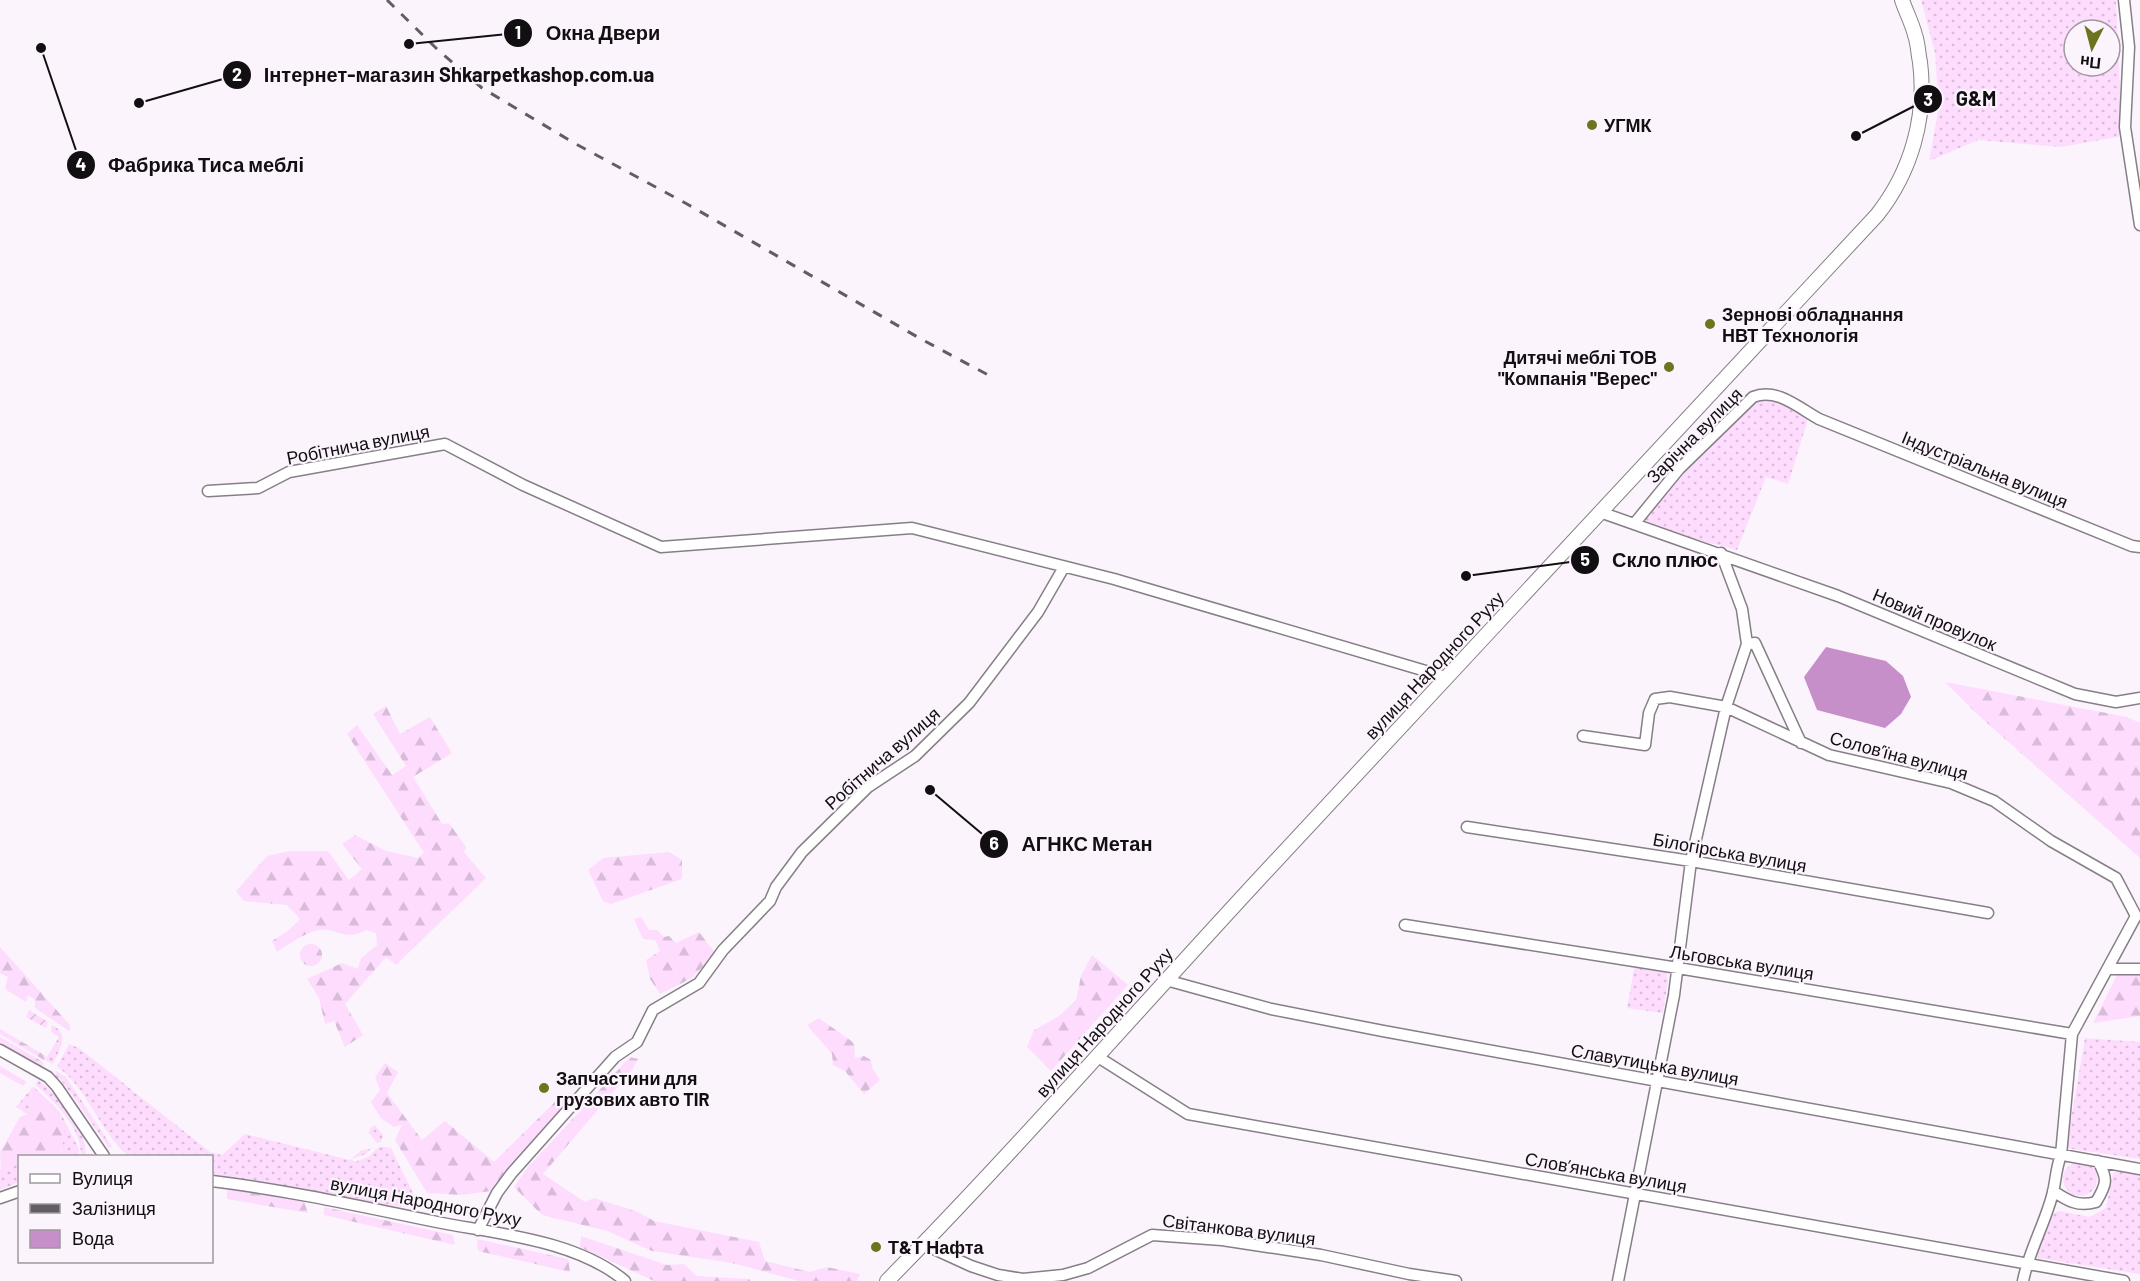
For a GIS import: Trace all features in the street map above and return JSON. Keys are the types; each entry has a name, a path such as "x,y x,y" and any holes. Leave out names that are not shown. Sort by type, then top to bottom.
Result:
{"main road":[{"name":"вулиця Народного Руху","path":"887,1281 1098,1057 1166,980 1894,194 1907,165 1918,124 1922,85 1916,37 1902,0"}],"street":[{"path":"2124,0 2129,47 2125,127 2134,145 2140,225"},
{"path":"2127,29 2140,31"},
{"name":"Зарічна вулиця","path":"1634,524 1679,469 1753,397 1763,392 1780,397 1819,419"},
{"name":"Індустріальна вулиця","path":"1819,419 2132,546 2140,547"},
{"name":"Робітнича вулиця","path":"208,490 258,488 289,472 446,444 523,485 661,547 912,528 1114,579 1446,677"},
{"name":"Новий провулок","path":"1600,512 1838,596 2075,694 2116,702 2140,698"},
{"path":"1618,1281 1678,968 1678,950 1691,861 1726,707 1748,645 1742,609 1721,554"},
{"name":"Робітнича вулиця","path":"478,1230 496,1194 511,1174 615,1058 637,1042 653,1010 699,983 723,950 770,901 776,887 802,852 868,788 915,756 969,703 1038,612 1065,567"},
{"path":"1748,645 1755,643 1802,743"},
{"name":"Соловʼїна вулиця","path":"1583,736 1645,744 1649,712 1655,699 1670,697 1726,707 1829,755 1952,783 1994,801 2051,841 2116,878 2136,916 2108,969"},
{"name":"Білогірська вулиця","path":"1467,827 1691,861 1988,913"},
{"name":"Льговська вулиця","path":"1405,926 1678,968 2072,1034"},
{"path":"2023,1281 2053,1191 2055,1172 2061,1155 2072,1034 2108,969 2140,969"},
{"name":"Славутицька вулиця","path":"1166,980 1271,1009 1383,1032 2140,1169"},
{"path":"0,1050 48,1077 104,1155"},
{"name":"Словʼянська вулиця","path":"1098,1057 1188,1114 2124,1281"},
{"path":"2053,1191 2072,1203 2085,1205 2096,1202 2103,1191 2106,1174 2098,1161"},
{"name":"вулиця Народного Руху","path":"213,1181 314,1197 568,1248 612,1270 625,1281"},
{"path":"0,1198 18,1192"},
{"name":"Світанкова вулиця","path":"923,1244 971,1266 998,1275 1023,1279 1063,1275 1088,1268 1152,1235 1222,1240 1456,1281"}],"green space":[{"path":"1921,0 2116,0 2117,18 2062,18 2062,78 2120,78 2122,132 2117,137 2061,147 1978,140 1929,161 1939,107 1935,53"},
{"path":"1764,396 1784,404 1808,419 1788,484 1766,477 1737,550 1660,530 1640,520 1692,461 1752,402"},
{"path":"1945,682 2127,717 2140,723 2140,858 1979,716"},
{"path":"386,706 400,734 430,717 452,753 413,777 442,824 449,823 466,847 464,852 486,878 396,965 386,957 345,1004 363,1035 345,1047 334,1021 325,1024 319,998 307,979 342,963 358,969 361,958 377,945 376,933 366,930 347,935 320,930 309,933 277,952 272,941 289,930 300,919 287,905 244,901 236,891 267,856 290,851 328,851 349,880 362,869 342,844 355,835 386,851 418,858 424,853 347,734 357,725 392,775 406,766 373,714"},
{"path":"669,852 682,860 682,879 611,904 603,901 588,870 603,858"},
{"path":"641,917 649,930 657,930 664,937 669,936 676,943 699,932 716,954 690,979 660,994 650,979 646,960 660,951 655,940 643,939 634,919"},
{"path":"307,944 315,944 322,951 322,959 315,966 307,966 300,959 300,951"},
{"path":"0,947 70,1025 69,1031 35,1008 35,1000 28,995 26,1002 5,989 8,977 0,973"},
{"path":"1092,955 1128,985 1051,1071 1027,1047 1034,1030 1058,1017 1076,1000 1081,976"},
{"path":"2131,963 2140,964 2140,1016 2093,1023 2120,969"},
{"path":"1635,964 1666,971 1668,980 1663,1013 1627,1008"},
{"path":"29,1010 48,1022 46,1028 26,1017"},
{"path":"819,1018 854,1043 855,1058 864,1056 871,1060 872,1068 880,1080 864,1094 845,1071 833,1065 832,1054 807,1025"},
{"path":"52,1025 58,1029 62,1038 53,1064 45,1060 59,1037 51,1032"},
{"path":"0,1029 46,1056 44,1060 0,1034"},
{"path":"0,1037 43,1062 43,1066 40,1067 0,1044"},
{"path":"2085,1038 2140,1042 2140,1159 2066,1148"},
{"path":"69,1044 79,1048 210,1152 222,1155 245,1134 351,1159 355,1162 369,1156 380,1147 391,1148 413,1193 411,1200 407,1205 401,1207 213,1174 213,1155 127,1155 109,1134 76,1085 57,1067"},
{"path":"630,1057 638,1059 632,1070 543,1174 585,1202 594,1198 638,1212 654,1221 759,1242 765,1261 810,1272 827,1267 860,1274 857,1281 799,1281 732,1263 652,1251 607,1231 542,1215 514,1187 528,1167"},
{"path":"385,1063 398,1072 387,1093 422,1140 445,1121 494,1162 561,1096 568,1104 491,1191 462,1195 427,1193 395,1140 402,1125 394,1127 381,1118 371,1102 380,1090 375,1077"},
{"path":"0,1066 27,1082 23,1086 0,1073"},
{"path":"56,1071 66,1077 112,1147 109,1148 62,1081 55,1076"},
{"path":"39,1080 71,1114 82,1135 85,1155 81,1155 77,1135 66,1116 35,1084"},
{"path":"34,1087 60,1112 60,1120 65,1123 63,1143 60,1147 64,1155 18,1155 13,1171 1,1170 0,1152 20,1117 30,1110"},
{"path":"32,1088 30,1110 27,1114 16,1107"},
{"path":"60,1112 79,1149 79,1155 64,1155 60,1146 63,1143"},
{"path":"375,1125 383,1135 381,1142 377,1143 369,1133 370,1128"},
{"path":"371,1149 366,1154 351,1159 362,1150"},
{"path":"15,1158 18,1160 18,1182 0,1190 0,1169 2,1170"},
{"path":"2080,1162 2092,1167 2097,1179 2092,1191 2080,1196 2068,1191 2063,1179 2068,1167"},
{"path":"2122,1171 2140,1174 2140,1274 2038,1258 2037,1249 2051,1215 2059,1211 2090,1217 2106,1208 2113,1173"},
{"path":"227,1188 304,1202 308,1213 227,1199"},
{"path":"324,1207 453,1235 455,1245 324,1215"},
{"path":"581,1236 667,1265 684,1264 697,1276 749,1279 750,1281 654,1281 580,1247"},
{"path":"477,1239 568,1259 570,1272 478,1251"}],"water":[{"path":"1826,647 1886,661 1903,676 1911,697 1901,714 1885,728 1817,710 1804,677"}],"railway":[{"path":"387,0 438,50 482,88 574,143 687,204 921,339 992,377"}],"place":[{"name":"Окна Двери","path":"409,44"},
{"name":"Фабрика Тиса меблі","path":"41,48"},
{"name":"Інтернет-магазин Shkarpetkashop.com.ua","path":"139,103"},
{"name":"УГМК","path":"1592,125"},
{"name":"G&M","path":"1856,136"},
{"name":"Зернові обладнання НВТ Технологія","path":"1710,324"},
{"name":"Дитячі меблі ТОВ \"Компанія \"Верес\"","path":"1669,367"},
{"name":"Скло плюс","path":"1466,576"},
{"name":"АГНКС Метан","path":"930,790"},
{"name":"Запчастини для грузових авто TIR","path":"544,1088"},
{"name":"Т&Т Нафта","path":"876,1247"}]}
